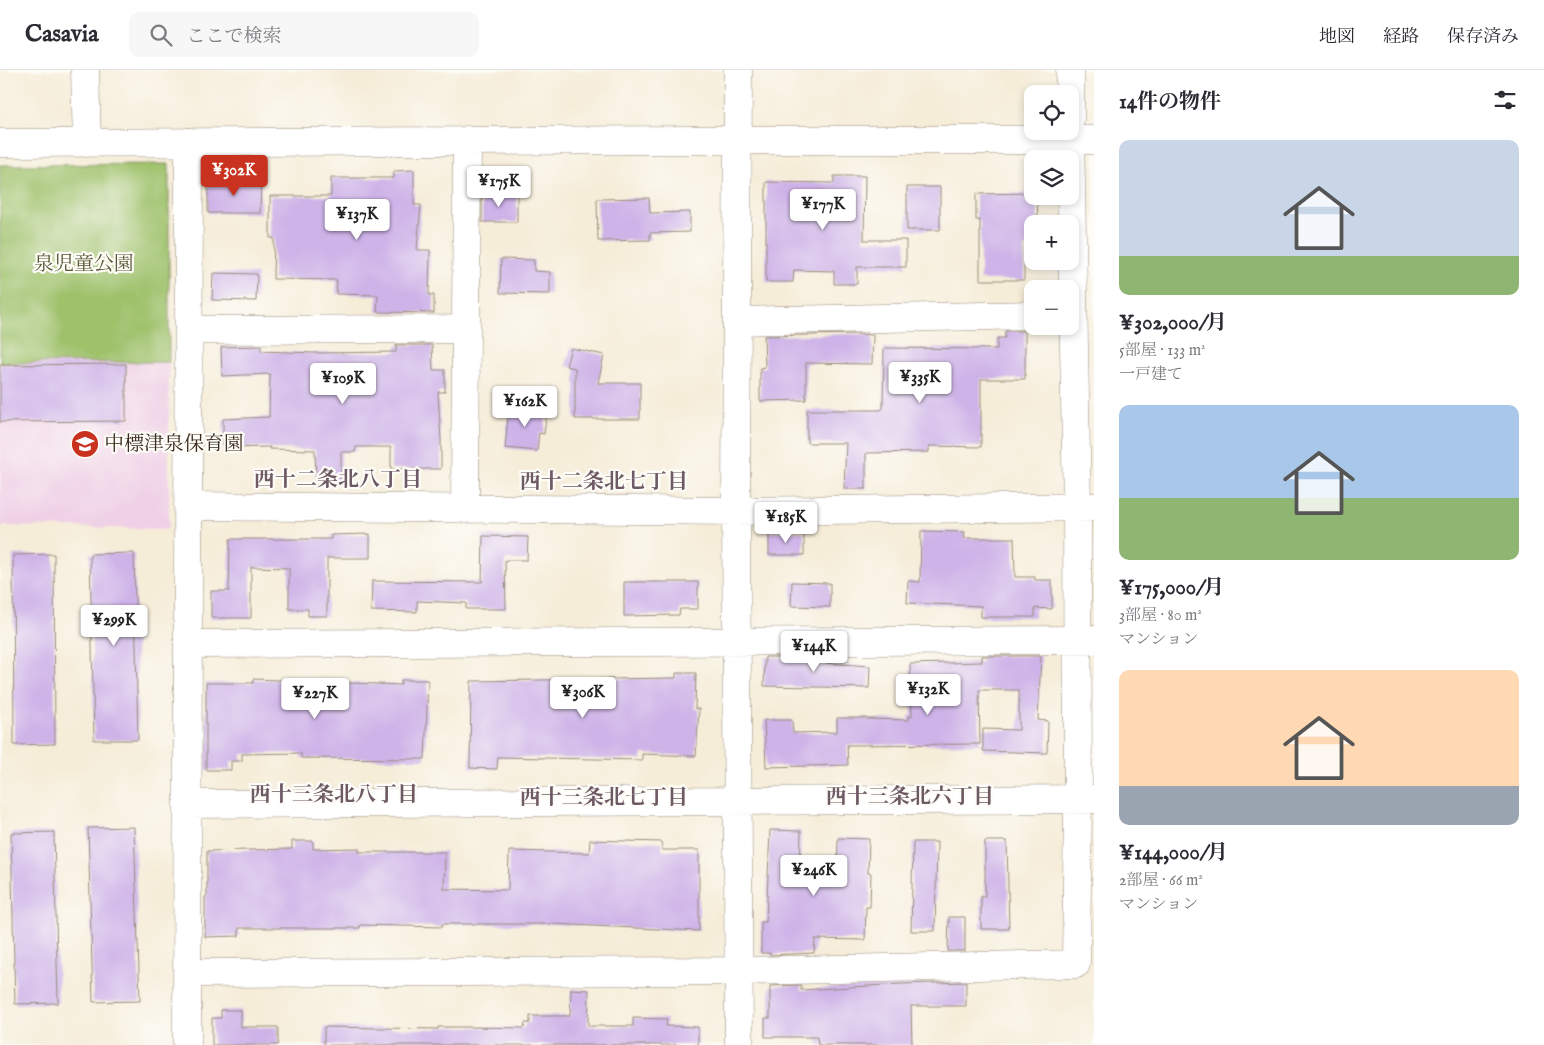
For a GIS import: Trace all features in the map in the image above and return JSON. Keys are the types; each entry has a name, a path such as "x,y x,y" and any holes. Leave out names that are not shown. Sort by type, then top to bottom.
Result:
{"street":[{"path":"85,70 87,143"},
{"path":"738,70 736,511 738,1045"},
{"path":"1070,70 1071,85"},
{"path":"0,143 738,140 1024,134"},
{"path":"465,508 467,140"},
{"path":"1076,140 1078,280"},
{"path":"187,1045 189,142"},
{"path":"737,321 1024,314"},
{"path":"187,973 738,971 1076,964 1086,799 1085,506 1079,314"},
{"path":"189,330 466,329"},
{"path":"188,506 736,511 1085,506"},
{"path":"188,644 1086,640"},
{"path":"187,804 1086,799"}],"shaded area":[{"name":"中標津泉保育園","path":"169,362 169,529 0,526 0,363"}],"green space":[{"name":"泉児童公園","path":"169,164 169,362 0,363 0,165"}],"building":[{"path":"414,170 414,205 421,205 417,250 430,250 429,295 434,295 434,313 377,312 378,295 336,294 337,280 273,279 274,238 270,238 270,196 331,196 331,178 394,178 394,171"},
{"path":"834,176 865,176 864,240 906,240 906,267 857,267 857,284 834,284 834,271 794,270 793,282 766,282 766,182 834,183"},
{"path":"208,181 261,181 260,213 208,213"},
{"path":"907,187 940,187 940,230 907,230"},
{"path":"482,193 517,194 517,222 482,222"},
{"path":"1024,193 1024,205 1037,205 1038,215 1024,215 1024,280 980,280 980,220 976,220 976,194"},
{"path":"649,198 650,213 690,212 690,232 650,233 650,240 598,241 597,199"},
{"path":"501,259 534,260 534,271 550,272 550,294 500,293"},
{"path":"213,273 257,274 256,301 212,300"},
{"path":"1005,331 1024,331 1025,379 981,379 981,447 929,446 929,452 866,453 866,489 844,489 846,443 807,443 807,410 881,410 883,408 884,348 997,349 997,338 1005,338"},
{"path":"873,335 872,364 806,363 806,400 760,401 760,368 765,367 764,336"},
{"path":"396,345 432,345 433,370 445,370 445,392 438,392 441,469 391,469 391,447 356,447 355,452 341,452 341,483 316,484 315,450 269,449 270,447 223,448 223,419 269,417 270,374 222,376 221,347 261,346 261,351 314,353 396,352"},
{"path":"571,348 604,355 598,383 640,383 640,419 575,419 575,368 566,366"},
{"path":"126,364 126,421 0,422 0,365"},
{"path":"509,407 547,411 544,434 539,433 537,451 505,448"},
{"path":"921,531 965,532 964,538 1014,538 1015,577 1035,577 1035,580 1052,580 1052,609 1035,608 1035,617 981,617 981,606 907,603 908,581 920,582"},
{"path":"769,532 804,532 804,555 769,555"},
{"path":"370,534 370,558 327,558 327,616 308,616 308,609 289,609 289,568 251,567 251,618 211,618 211,591 229,591 230,539 331,539 331,535"},
{"path":"483,536 528,537 527,560 505,560 506,609 466,609 466,603 417,601 417,612 371,611 372,581 482,582"},
{"path":"134,553 138,740 94,740 90,554"},
{"path":"54,554 55,744 14,745 13,555"},
{"path":"624,582 698,582 698,609 680,609 679,615 624,616"},
{"path":"792,582 830,583 830,607 791,606"},
{"path":"982,656 1041,656 1038,720 1048,721 1047,753 983,751 983,729 1019,730 1019,690 979,690 980,744 847,745 848,765 766,767 764,720 792,720 793,733 837,732 837,718 909,720 909,716 912,716 910,664 982,662"},
{"path":"765,657 825,657 825,663 870,666 869,688 764,686"},
{"path":"676,673 696,673 695,709 699,709 696,756 642,754 642,760 498,757 497,769 470,768 471,681 676,678"},
{"path":"253,679 401,685 401,680 428,680 425,759 301,758 301,753 242,754 242,761 231,761 231,770 206,770 206,683 253,683"},
{"path":"134,827 140,1001 93,1002 88,828"},
{"path":"770,830 801,831 800,876 837,877 838,838 869,839 870,907 866,907 865,940 815,939 814,953 770,955 770,953 761,953 761,922 766,922"},
{"path":"54,832 58,1003 15,1004 11,833"},
{"path":"590,840 662,842 662,850 699,850 699,931 552,924 442,924 442,927 360,925 360,928 239,928 239,936 205,937 207,851 292,849 292,841 313,841 313,849 359,848 359,852 445,852 444,889 508,890 509,851 589,853"},
{"path":"985,841 1007,841 1009,929 981,929 981,896 985,896"},
{"path":"913,842 937,842 935,931 911,931"},
{"path":"949,917 965,917 965,951 948,951"},
{"path":"966,982 966,1006 911,1006 912,1045 818,1045 817,1037 765,1037 765,1018 770,1018 770,986 801,985 801,990"},
{"path":"571,989 589,990 588,1026 633,1026 633,1018 667,1019 666,1026 698,1027 698,1045 324,1045 324,1027 524,1028 525,1023 530,1023 530,1016 570,1016"},
{"path":"221,1010 241,1010 241,1027 278,1027 278,1045 212,1045 212,1018 221,1018"}],"place":[{"name":"中標津泉保育園","path":"85,444"}],"district":[{"name":"西十二条北八丁目","path":"338,480"},
{"name":"西十二条北七丁目","path":"604,482"},
{"name":"西十三条北八丁目","path":"334,795"},
{"name":"西十三条北六丁目","path":"910,797"},
{"name":"西十三条北七丁目","path":"604,798"}]}
